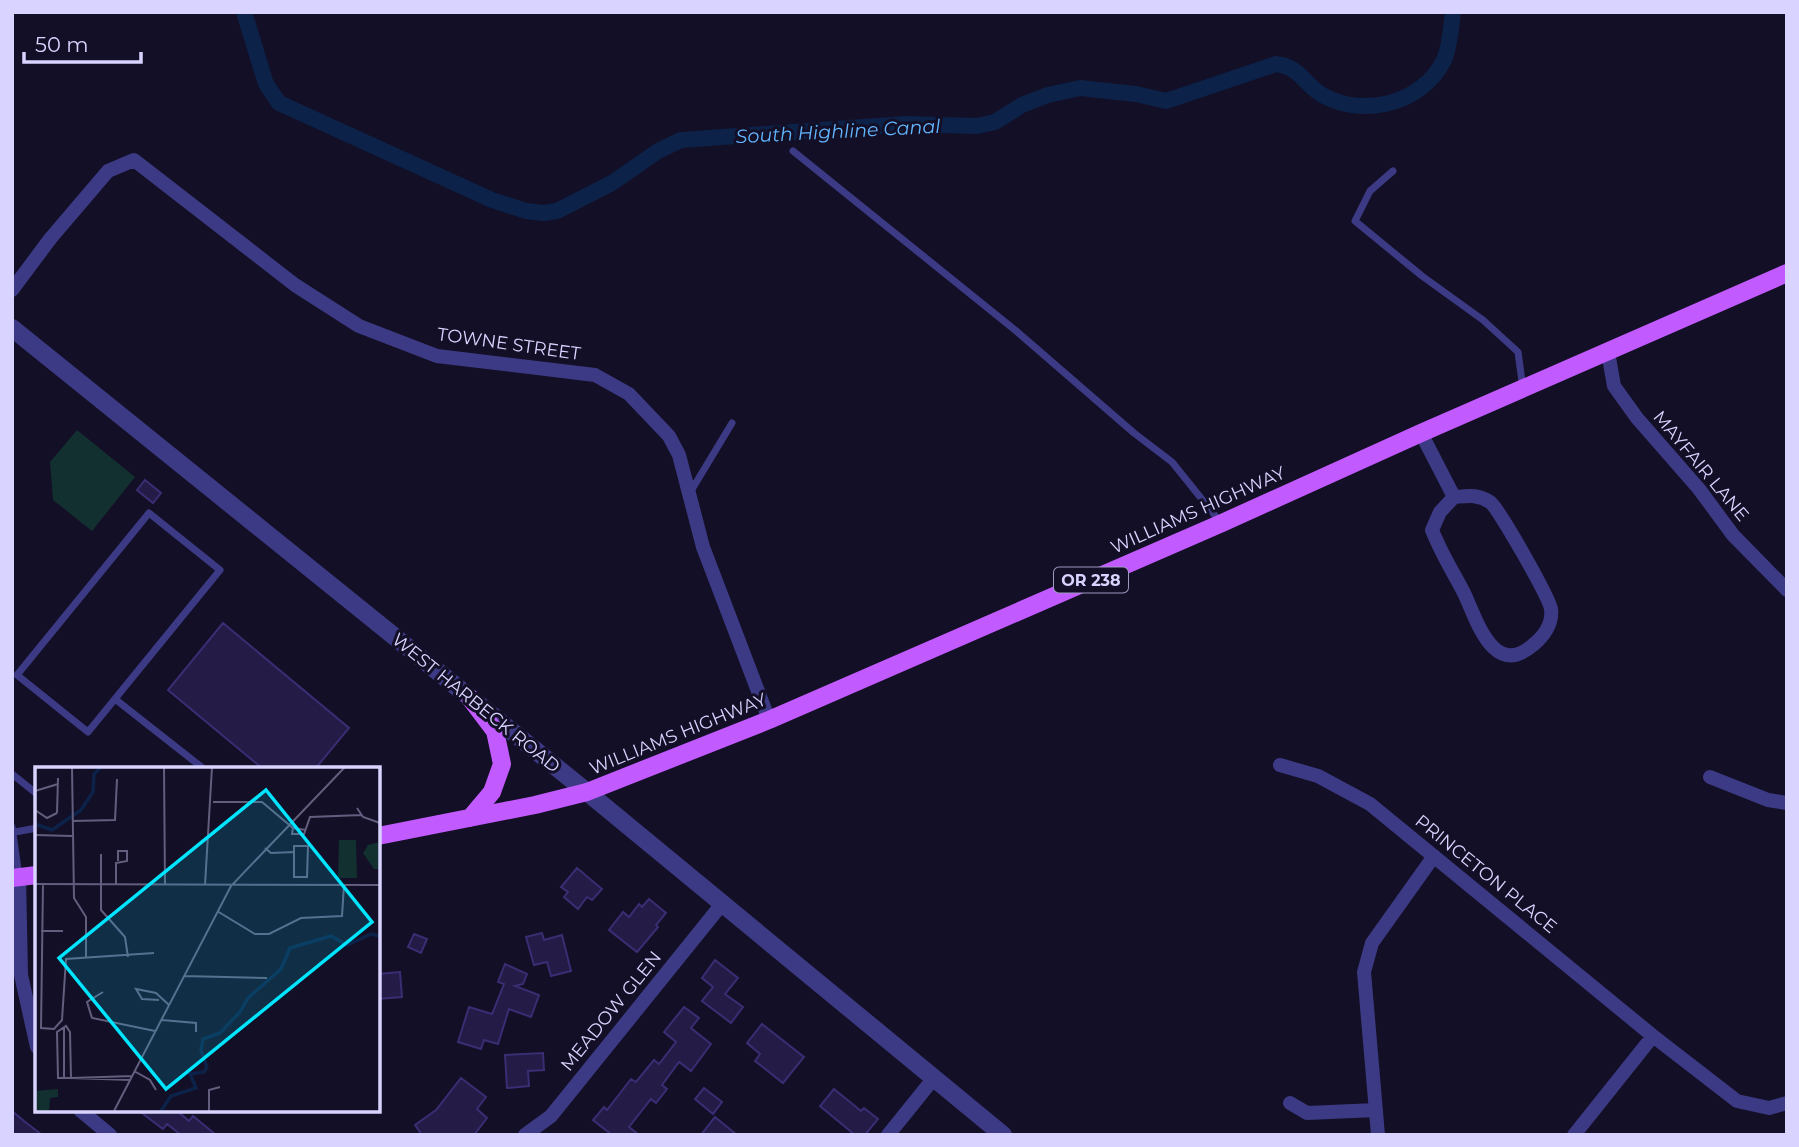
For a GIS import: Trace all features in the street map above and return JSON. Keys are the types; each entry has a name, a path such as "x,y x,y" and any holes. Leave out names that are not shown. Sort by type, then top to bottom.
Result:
{"main road":[{"name":"WILLIAMS HIGHWAY","path":"380,836 587,792 769,720 1787,273"},
{"path":"470,698 495,731 502,764 492,792 470,818"}],"street":[{"name":"TOWNE STREET","path":"12,290 50,239 108,171 134,160 295,285 359,326 437,356 595,375 629,394 669,436 679,455 703,547 769,720"},
{"name":"WEST HARBECK ROAD","path":"12,328 587,792 1003,1135"},
{"name":"MAYFAIR LANE","path":"1608,352 1614,386 1637,418 1699,489 1733,535 1787,590"},
{"path":"1421,433 1454,497"},
{"path":"1477,495 1493,504 1537,578 1551,609 1549,627 1527,651 1509,656 1497,652 1482,635 1463,591 1440,551 1433,530 1440,512 1454,497 1477,495"},
{"name":"PRINCETON PLACE","path":"1280,765 1318,776 1370,804 1653,1036 1737,1101 1769,1108 1787,1103"},
{"path":"1710,777 1769,800 1787,803"},
{"path":"1378,1135 1364,972 1373,943 1434,856"},
{"path":"23,877 21,975 35,1038"},
{"name":"MEADOW GLEN","path":"525,1135 551,1116 722,904"},
{"path":"1574,1135 1653,1036"},
{"path":"888,1135 934,1078"},
{"path":"1290,1103 1307,1113 1376,1110"},
{"path":"82,1112 110,1135"}],"lane":[{"path":"793,151 1015,330 1134,433 1172,462 1222,523"},
{"path":"1394,171 1370,191 1356,221 1422,276 1483,320 1518,352 1523,390"},
{"path":"689,495 732,423"},
{"path":"149,513 220,570 115,699 88,732 18,675 149,513"},
{"path":"115,699 201,767"},
{"path":"12,774 35,792"},
{"path":"23,877 13,830 35,828"}],"green space":[{"path":"77,430 135,477 92,531 53,500 50,462"}],"building":[{"path":"145,480 161,493 153,503 137,490"},
{"path":"223,623 349,728 317,767 261,767 168,690"},
{"path":"577,868 602,889 592,900 587,897 578,909 564,897 568,892 561,887"},
{"path":"649,899 666,913 637,952 609,930 623,912 629,917 639,904 642,907"},
{"path":"542,933 544,940 562,935 571,971 551,976 547,962 534,965 526,937"},
{"path":"414,934 427,939 421,953 408,947"},
{"path":"715,960 738,978 725,994 743,1007 731,1023 702,1001 713,987 702,978"},
{"path":"505,964 527,974 523,984 515,986 539,995 531,1017 509,1009 498,1044 484,1040 481,1049 458,1042 469,1007 492,1014 504,984 498,982"},
{"path":"400,972 402,997 380,999 380,974"},
{"path":"684,1007 699,1018 691,1028 711,1044 691,1071 679,1062 662,1085 667,1089 656,1103 651,1099 629,1127 639,1135 612,1135 593,1120 604,1107 607,1110 631,1079 636,1082 654,1060 659,1064 676,1042 664,1032"},
{"path":"762,1024 804,1057 783,1083 755,1061 760,1054 747,1043"},
{"path":"543,1053 544,1070 528,1071 529,1086 507,1088 505,1055"},
{"path":"461,1078 486,1097 477,1109 487,1118 474,1135 422,1135 415,1125 436,1110"},
{"path":"704,1088 722,1102 713,1114 695,1099"},
{"path":"834,1089 861,1111 864,1108 878,1119 865,1135 855,1135 820,1106"},
{"path":"12,1111 24,1121 42,1135 12,1135"},
{"path":"141,1112 178,1112 189,1121 193,1116 216,1135 181,1135 167,1124 163,1129"},
{"path":"715,1117 737,1135 701,1135"}],"waterway":[{"name":"South Highline Canal","path":"244,12 266,84 279,103 492,200 526,211 544,213 557,211 612,183 658,151 681,140 905,124 977,126 995,122 1022,105 1048,95 1080,88 1136,94 1166,101 1276,64 1291,69 1317,92 1340,103 1374,106 1408,96 1434,75 1446,55 1453,12"}]}
